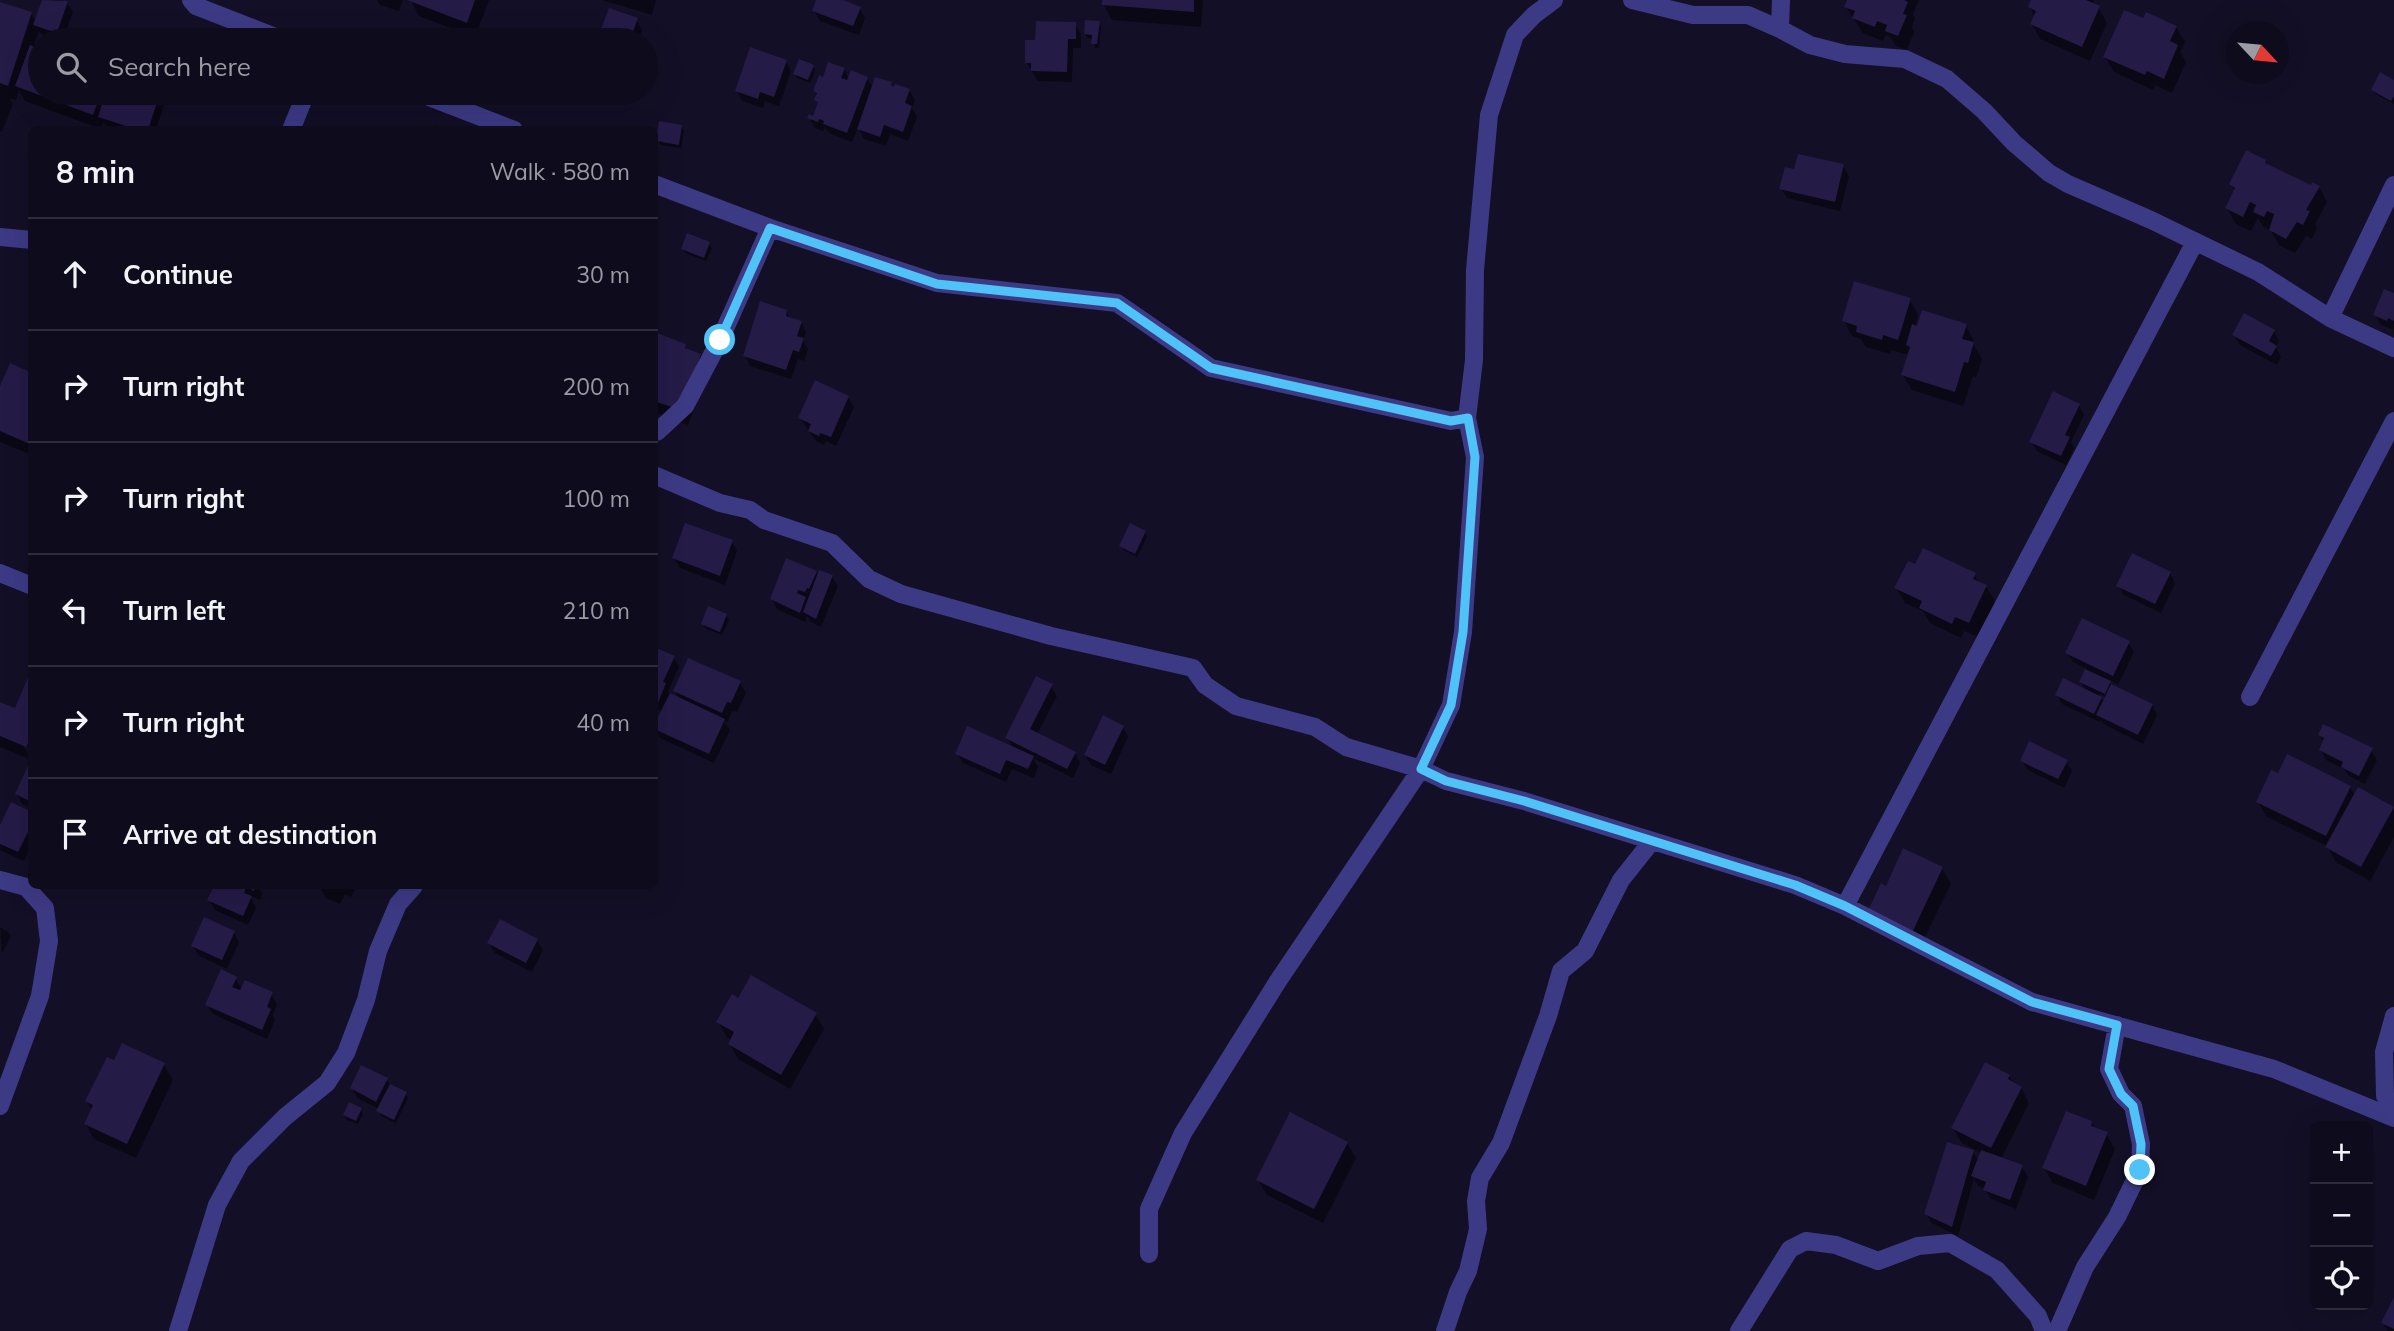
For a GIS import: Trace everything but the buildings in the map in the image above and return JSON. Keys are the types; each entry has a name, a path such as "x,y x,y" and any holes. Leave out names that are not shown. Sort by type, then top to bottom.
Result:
{"street":[{"path":"191,0 196,6 252,28"},
{"path":"1149,1254 1149,1209 1183,1133 1278,981 1421,769 1451,705 1463,632 1475,457 1468,418 1474,359 1475,270 1489,115 1515,34 1554,0"},
{"path":"1632,0 1693,15 1748,15 1810,46 1844,54 1905,59 1947,79 2049,173 2258,272 2330,318 2394,348"},
{"path":"1780,29 1781,0"},
{"path":"292,126 301,105"},
{"path":"450,105 504,126"},
{"path":"2330,318 2394,185"},
{"path":"658,186 770,228 937,284 1117,303 1211,368 1451,421 1468,418"},
{"path":"658,431 685,406 720,340 770,228"},
{"path":"0,237 28,240"},
{"path":"1845,906 2195,242"},
{"path":"2250,697 2394,421"},
{"path":"658,477 720,503 750,510 764,520 832,542 869,579 901,594 1051,636 1193,668 1205,685 1236,706 1315,727 1346,747 1421,769 1446,781 1524,801 1795,885 1845,906 2032,1002 2274,1069 2394,1118"},
{"path":"0,573 28,584"},
{"path":"1445,1331 1468,1271 1478,1229 1476,1200 1480,1178 1501,1143 1548,1016 1561,971 1584,951 1621,880 1651,841"},
{"path":"0,880 26,887 45,908 50,941 40,996 0,1106"},
{"path":"178,1331 217,1205 241,1161 285,1117 327,1083 346,1053 366,1000 383,939 398,904 411,889"},
{"path":"2394,1016 2384,1052 2385,1097 2394,1110"},
{"path":"2057,1331 2085,1267 2117,1217 2140,1170 2141,1144 2133,1106 2121,1094 2109,1069 2117,1025"},
{"path":"1739,1331 1790,1249 1807,1241 1836,1245 1878,1261 1918,1246 1950,1243 1997,1270 2038,1316 2044,1331"}],"route":[{"path":"720,340 770,228 937,284 1117,303 1211,368 1451,421 1468,418 1475,457 1463,632 1451,705 1421,769 1446,781 1524,801 1795,885 1845,906 2032,1002 2117,1025 2109,1069 2121,1094 2133,1106 2141,1144 2140,1170"}]}
